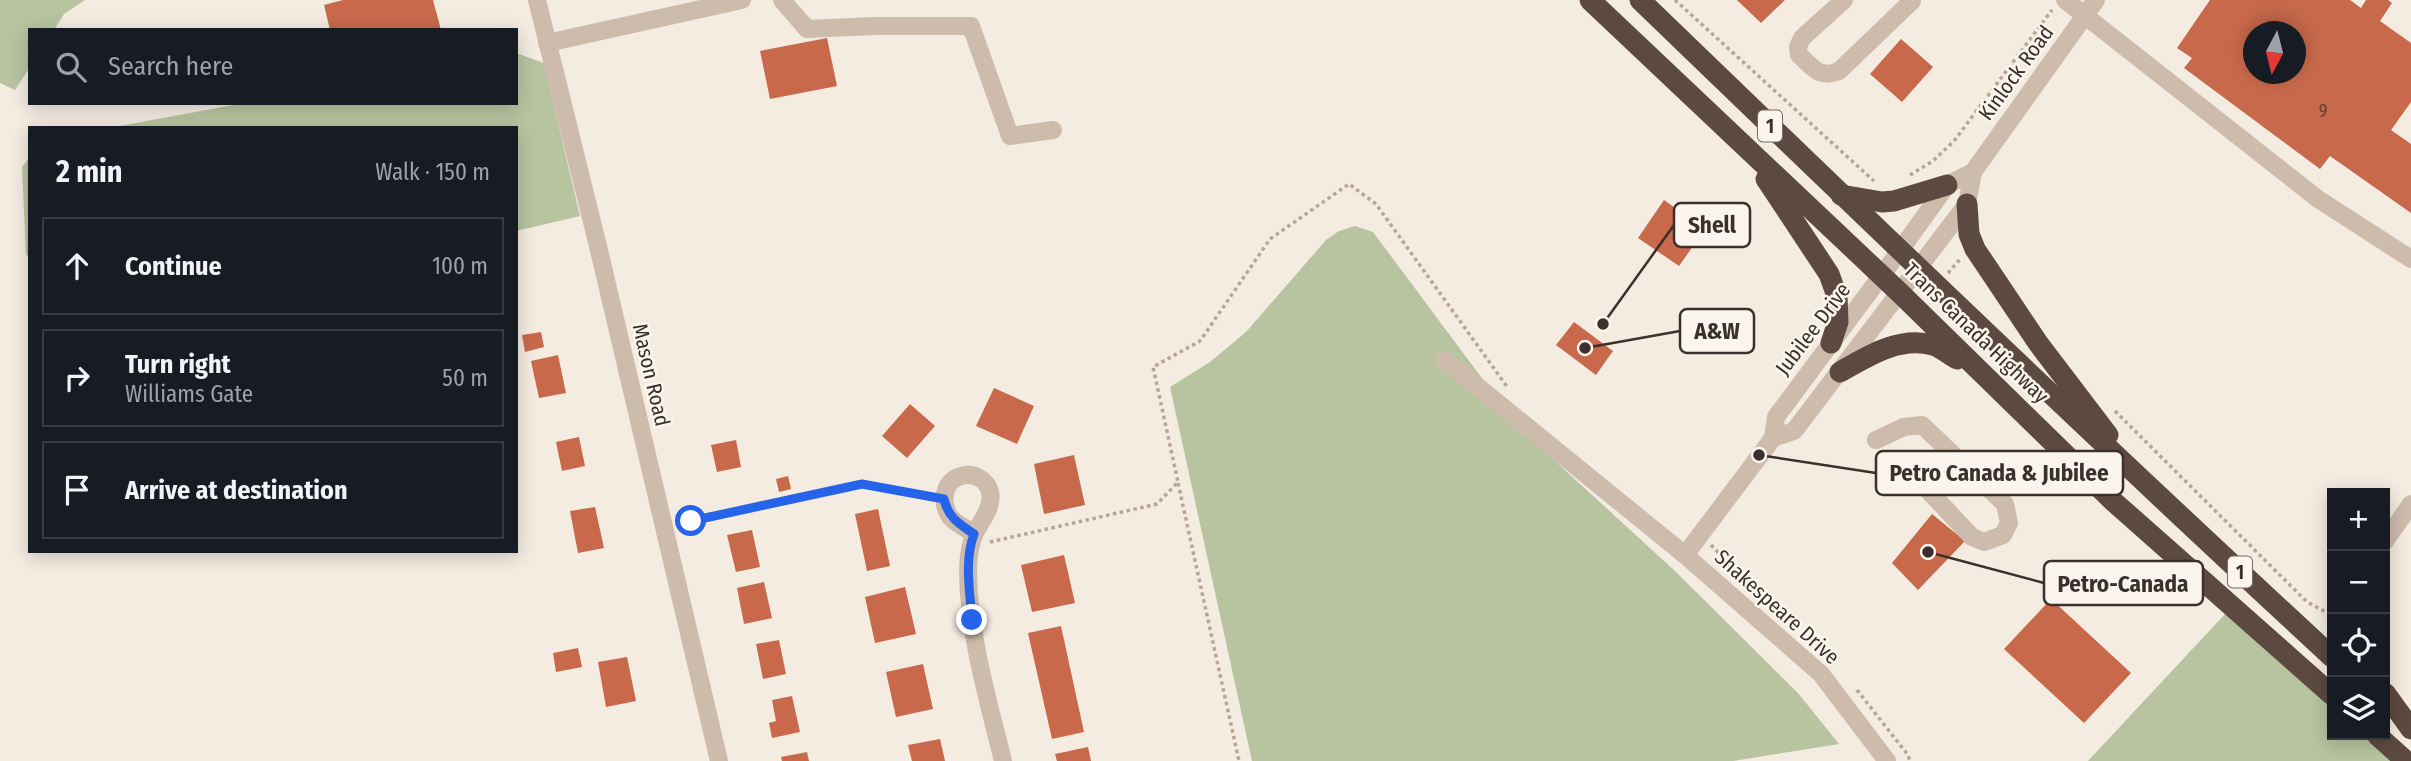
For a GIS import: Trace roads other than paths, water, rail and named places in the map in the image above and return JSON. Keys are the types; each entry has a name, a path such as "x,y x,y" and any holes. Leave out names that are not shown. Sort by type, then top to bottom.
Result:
{"highway":[{"name":"Trans Canada Highway","path":"1590,0 1900,293 2114,502 2327,691"},
{"name":"Trans Canada Highway","path":"1640,0 1899,252 2327,652"},
{"path":"1746,148 1829,274 1837,296 1838,322 1831,344"},
{"path":"1841,195 1882,202 1947,186"},
{"path":"1967,204 1969,234 1975,249 2038,343 2148,487"},
{"path":"1840,372 1886,347 1909,344 1933,345 1984,374"},
{"path":"2390,700 2411,730"},
{"path":"2390,711 2411,730"},
{"path":"2383,740 2406,761"}],"street":[{"name":"Mason Road","path":"537,0 719,761"},
{"path":"547,43 742,0"},
{"path":"782,0 807,29 971,26 1010,136 1053,130"},
{"path":"1843,0 1802,38 1798,47 1799,55 1819,73 1829,75 1839,71 1912,0"},
{"path":"2065,0 2091,7 2318,199 2411,259"},
{"name":"Kinlock Road","path":"1918,269 1967,204 1973,172 2091,7"},
{"name":"Kinlock Road","path":"1899,252 1947,186 1973,172"},
{"name":"Jubilee Drive","path":"1685,555 1773,438 1776,417 1899,252"},
{"name":"Jubilee Drive","path":"1773,438 1794,431 1918,269"},
{"name":"Shakespeare Drive","path":"1445,360 1685,555 1821,674 1887,761"},
{"path":"1876,440 1904,427 1922,425 2005,504 2009,523 2003,535 1984,542 1972,537 1924,486"},
{"path":"973,537 952,519 946,510 946,489 961,475 981,479 991,496 989,506 973,537 968,574 972,620 1003,761"},
{"path":"2390,534 2411,504"}],"place":[{"name":"Shell","path":"1603,324"},
{"name":"A&W","path":"1585,348"},
{"name":"Petro Canada & Jubilee","path":"1759,455"},
{"name":"Petro-Canada","path":"1928,552"}]}
